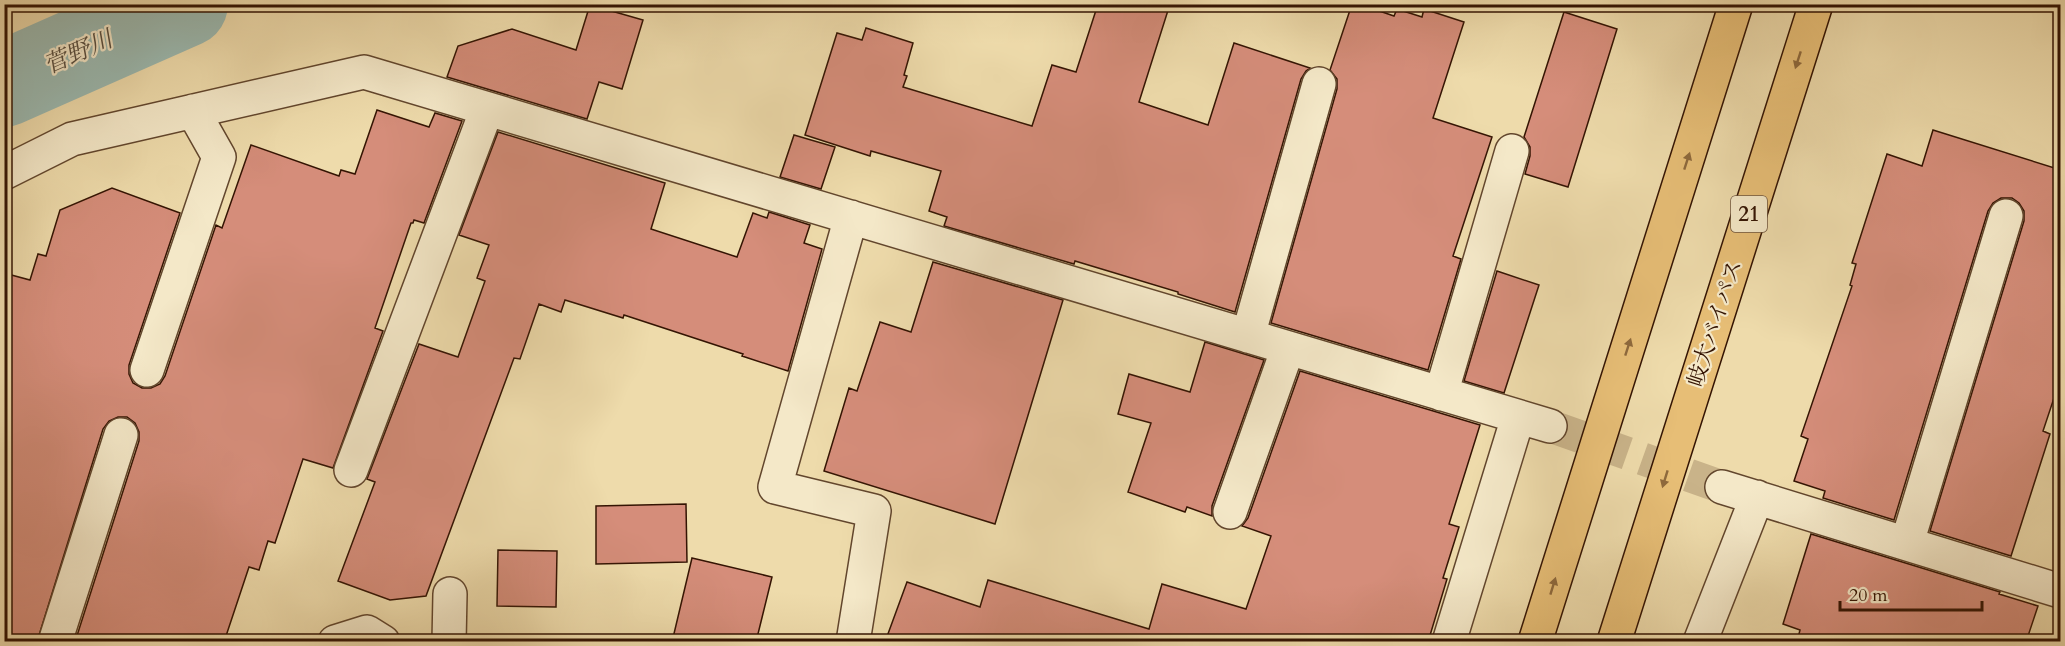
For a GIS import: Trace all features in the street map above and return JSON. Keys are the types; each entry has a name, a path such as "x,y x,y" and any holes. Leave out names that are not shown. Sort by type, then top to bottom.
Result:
{"highway":[{"path":"1535,642 1736,4"},
{"name":"岐大バイパス","path":"1614,642 1816,4"}],"street":[{"path":"4,173 72,138 364,72 1550,426"},
{"path":"1248,336 1319,84"},
{"path":"351,470 487,109"},
{"path":"147,370 219,157 193,111"},
{"path":"1440,394 1512,152"},
{"path":"1907,543 2006,216"},
{"path":"851,217 775,487 874,512 853,642"},
{"path":"1230,512 1288,348"},
{"path":"1449,642 1518,417"},
{"path":"54,642 121,435"},
{"path":"1722,487 2061,591"},
{"path":"1700,642 1757,497"},
{"path":"449,642 450,594"},
{"path":"334,642 367,632 383,642"}],"building":[{"path":"1098,4 1170,4 1139,102 1208,125 1234,43 1310,68 1301,79 1235,312 1075,261 1074,264 944,226 947,217 929,211 941,171 871,151 870,156 805,135 837,33 862,40 866,28 913,43 903,87 1032,126 1052,65 1076,72"},
{"path":"1352,4 1359,4 1394,16 1397,9 1422,17 1424,9 1464,22 1433,118 1492,137 1453,256 1461,259 1428,370 1271,323 1337,89 1337,79 1330,70"},
{"path":"589,8 600,11 601,8 643,20 622,89 599,82 587,119 447,77 458,46 512,29 576,50"},
{"path":"1564,12 1617,29 1568,187 1525,174 1530,147 1524,137"},
{"path":"377,110 429,127 435,113 462,121 424,223 414,220 411,223 375,328 383,331 333,468 303,459 275,543 268,541 259,570 249,567 224,642 75,642 139,441 139,432 135,423 127,417 118,417 109,421 103,429 37,642 5,642 8,605 4,604 4,273 30,280 38,254 46,256 60,210 112,188 180,213 129,365 129,374 133,383 142,388 151,388 160,384 165,376 216,225 222,228 251,145 339,176 341,170 355,174"},
{"path":"1933,130 2061,170 2061,377 2043,431 2050,434 2011,556 1930,531 2024,221 2024,211 2012,198 2001,198 1993,203 1988,211 1894,520 1823,498 1825,491 1794,481 1808,439 1801,436 1852,286 1850,285 1856,264 1852,263 1887,154 1922,166"},
{"path":"498,132 665,183 651,229 737,257 753,213 767,218 769,212 810,225 804,243 822,249 788,371 624,315 623,318 565,300 561,312 539,304 520,359 514,358 426,596 390,600 338,581 375,482 367,479 419,344 458,357 485,281 477,278 489,245 459,235"},
{"path":"794,135 835,147 821,189 780,177"},
{"path":"933,262 1063,300 995,524 824,471 849,388 857,391 880,322 911,332"},
{"path":"1497,271 1539,285 1504,393 1464,381"},
{"path":"1205,342 1264,360 1212,506 1212,516 1187,507 1185,512 1128,492 1151,423 1118,414 1129,374 1190,392"},
{"path":"1300,371 1480,425 1449,524 1459,527 1443,578 1447,579 1428,642 885,642 907,582 980,607 988,580 1149,629 1162,584 1246,609 1271,536 1242,526 1248,518"},
{"path":"686,504 687,562 596,564 596,506"},
{"path":"1811,534 2000,592 1999,594 2038,606 2026,642 1797,642 1800,630 1783,624"},
{"path":"498,550 557,551 556,607 497,606"},
{"path":"692,558 772,577 756,642 672,642"}],"waterway":[{"name":"菅野川","path":"4,84 185,4"}],"tunnel":[{"path":"1550,426 1722,487"}]}
